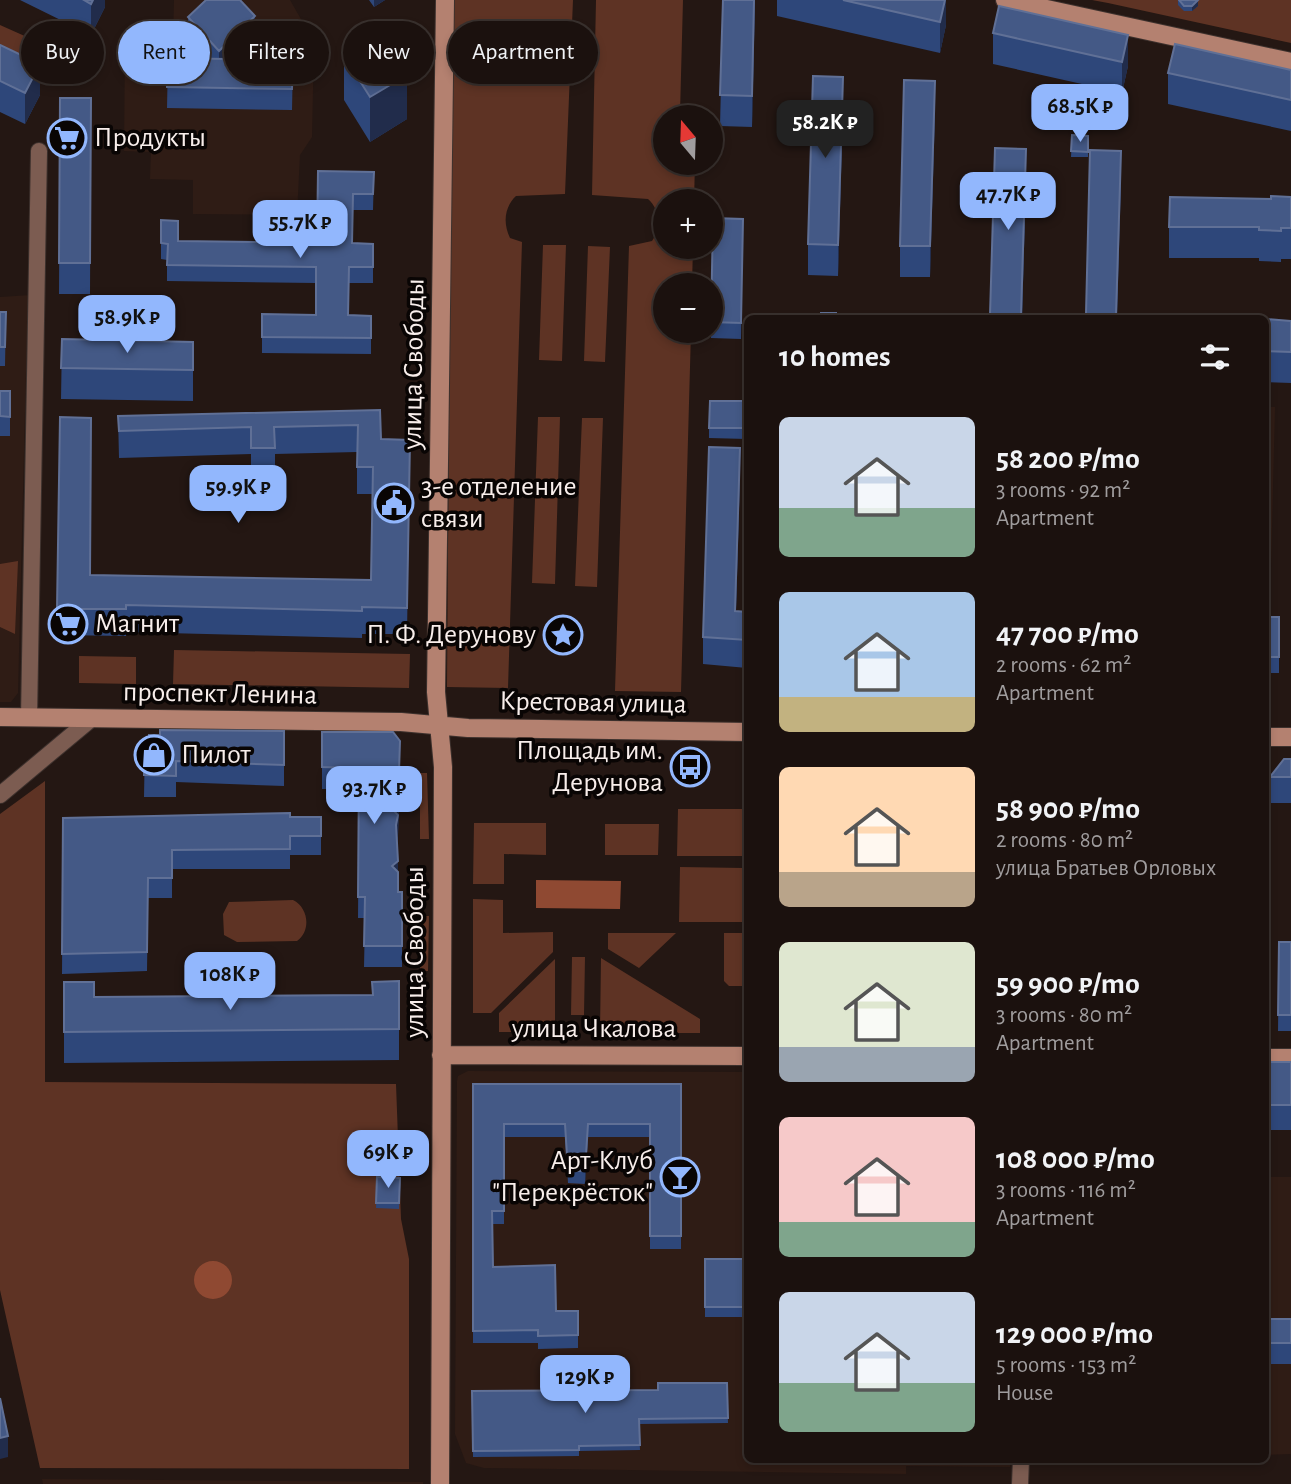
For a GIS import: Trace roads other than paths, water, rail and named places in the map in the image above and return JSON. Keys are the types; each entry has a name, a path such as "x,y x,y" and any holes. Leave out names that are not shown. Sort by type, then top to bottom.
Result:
{"street":[{"name":"улица Свободы","path":"440,1484 443,767 436,692 445,0"},
{"path":"1005,0 1291,62"},
{"path":"29,718 39,150"},
{"name":"проспект Ленина","path":"0,718 401,722 439,725"},
{"path":"0,795 91,719"},
{"name":"Крестовая улица","path":"439,725 744,732"},
{"path":"1269,737 1291,737"},
{"name":"улица Чкалова","path":"441,1055 744,1056"},
{"path":"1269,1058 1291,1058"},
{"path":"1020,1484 1021,1463"}],"place":[{"name":"Продукты","path":"67,138"},
{"name":"3-е отделение связи","path":"394,503"},
{"name":"Магнит","path":"68,624"},
{"name":"П. Ф. Дерунову","path":"563,635"},
{"name":"Пилот","path":"154,755"},
{"name":"Площадь им. Дерунова","path":"690,767"},
{"name":"Арт-Клуб \"Перекрёсток\"","path":"680,1177"}]}
